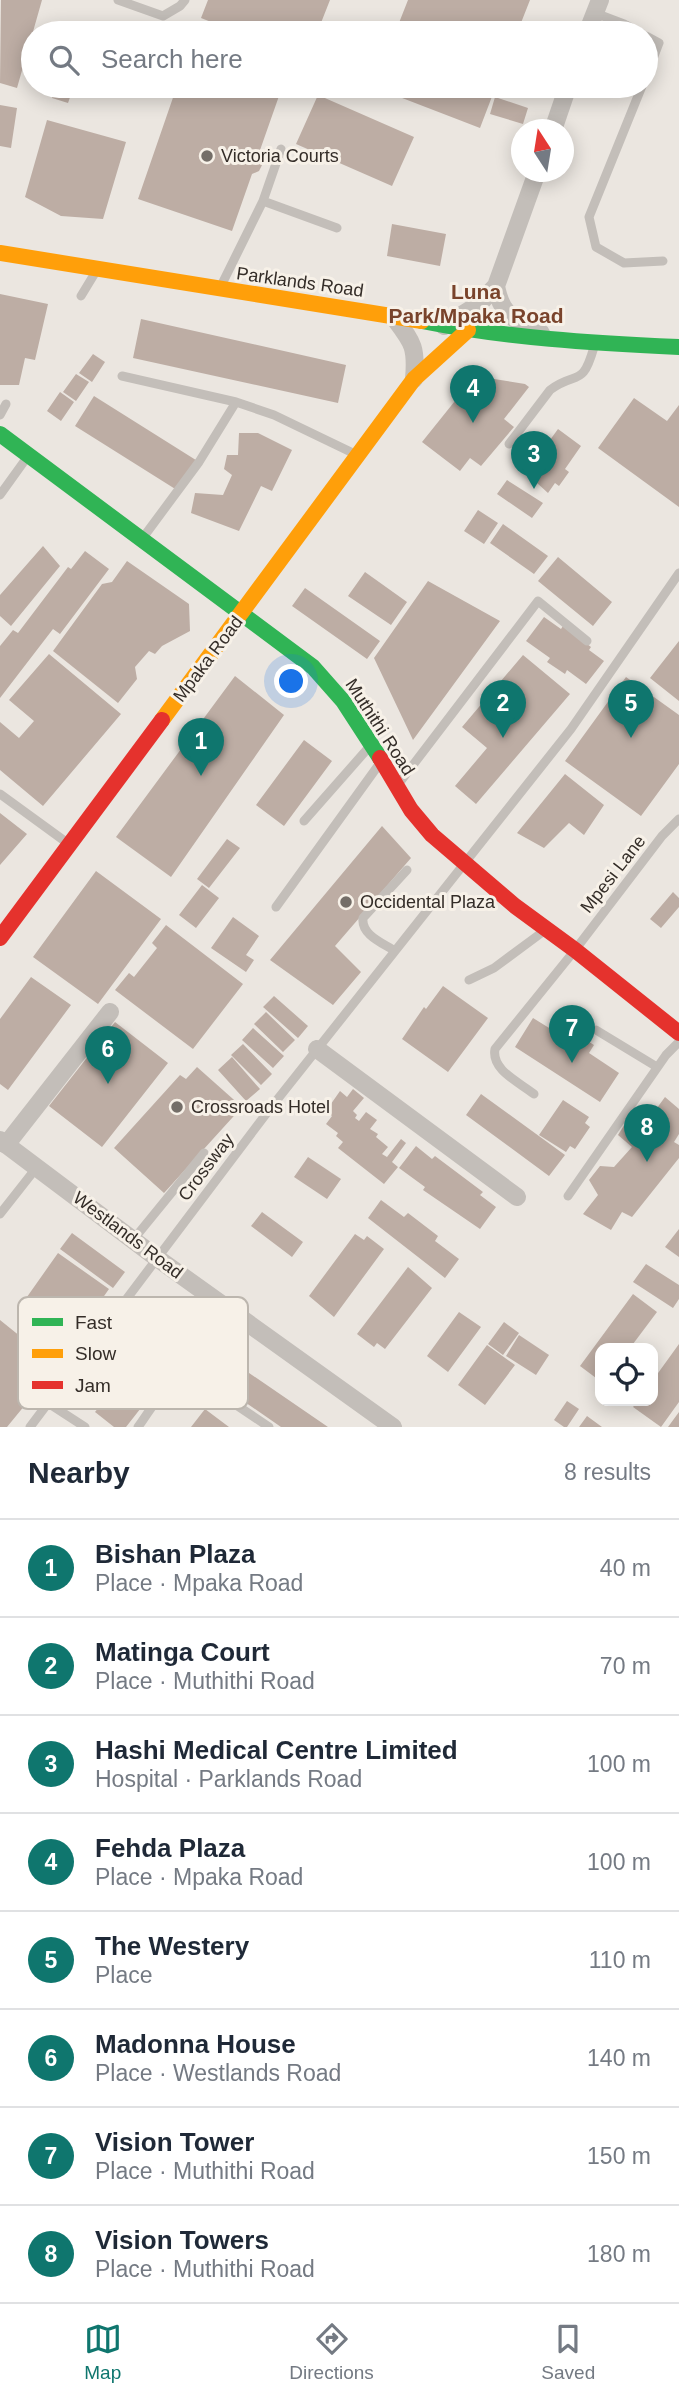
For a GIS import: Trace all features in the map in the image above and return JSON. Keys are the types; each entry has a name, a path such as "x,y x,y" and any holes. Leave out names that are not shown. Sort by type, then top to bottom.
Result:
{"street":[{"path":"557,119 564,98"},
{"path":"444,326 478,305 496,286 533,182"},
{"name":"Parklands Road","path":"0,253 219,290 392,315 468,330 595,343 679,347"},
{"path":"496,286 499,305 511,317 552,338"},
{"path":"392,315 412,341 416,354 414,379"},
{"name":"Mpaka Road","path":"0,938 414,379 468,330"},
{"name":"Muthithi Road","path":"0,434 313,667 343,701 411,810 432,835 546,930 679,1033"},
{"path":"3,1143 110,1012"},
{"path":"317,1049 517,1196"},
{"name":"Westlands Road","path":"3,1143 211,1297"},
{"name":"Westlands Road","path":"248,1323 393,1427"}],"lane":[{"path":"118,0 163,16 186,0"},
{"path":"597,7 619,21"},
{"path":"637,98 589,217 596,247 624,263 663,261"},
{"path":"219,290 263,201 281,149"},
{"path":"263,201 337,228"},
{"path":"81,296 97,270"},
{"path":"509,444 550,390 579,378 584,373 595,343"},
{"path":"122,376 236,402 274,415 359,456"},
{"path":"141,541 199,462 236,402"},
{"path":"0,415 6,404"},
{"path":"0,495 28,456"},
{"name":"Crossway","path":"128,1297 317,1049 571,729 679,573"},
{"path":"397,787 538,601 587,641"},
{"path":"304,821 371,744"},
{"path":"276,907 380,762"},
{"path":"0,794 70,844"},
{"name":"Mpesi Lane","path":"534,1094 497,1066 493,1059 495,1049 624,884 679,819"},
{"path":"395,951 366,932 362,926 363,918 407,870"},
{"path":"469,980 494,968 546,930"},
{"path":"596,1030 657,1068"},
{"path":"568,1196 657,1068 679,1042"},
{"path":"133,1240 204,1153"},
{"path":"0,1214 37,1167"},
{"name":"Crossway","path":"30,1427 44,1409"},
{"path":"57,1409 85,1427"},
{"path":"138,1427 152,1409"},
{"path":"242,1409 269,1427"}],"building":[{"path":"1,0 42,0 36,21 21,21 21,74 17,88 0,83"},
{"path":"208,0 330,0 322,21 209,21 201,18"},
{"path":"408,0 530,0 522,21 400,21"},
{"path":"52,98 70,98 68,103"},
{"name":"Victoria Courts","path":"173,98 278,98 259,153 263,159 262,165 259,171 252,174 232,231 138,199"},
{"path":"317,98 325,98 414,137 392,186 296,144"},
{"path":"402,98 491,98 480,128"},
{"path":"495,98 528,108 525,119 511,120 490,114"},
{"path":"0,105 17,108 11,148 0,146"},
{"path":"47,120 126,142 103,219 61,216 25,197"},
{"path":"392,224 446,234 440,266 387,256"},
{"path":"0,294 48,304 35,360 25,358 19,385 0,385"},
{"path":"141,319 346,365 338,403 133,358"},
{"path":"93,354 105,362 92,382 79,373"},
{"path":"76,374 89,382 76,401 63,392"},
{"path":"475,376 525,384 529,387 504,419 514,427 481,466 470,458 460,471 422,442"},
{"path":"60,392 74,402 61,421 47,411"},
{"path":"94,396 199,462 180,492 75,426"},
{"path":"634,398 667,421 679,405 679,507 598,448"},
{"path":"558,429 581,446 565,469 569,472 559,486 555,483 548,493 526,473"},
{"path":"239,433 258,433 292,450 272,491 261,486 239,531 191,513 195,493 223,495 232,475 224,469 227,455 238,455"},
{"path":"507,480 543,503 532,518 497,494"},
{"path":"478,510 498,523 484,544 464,531"},
{"path":"503,524 548,556 534,574 490,543"},
{"path":"43,546 60,566 11,626 0,616 0,595"},
{"path":"85,551 109,569 60,634 53,629 0,698 0,646 13,630 18,633 68,567 71,569"},
{"path":"558,557 612,602 593,626 538,581"},
{"path":"127,561 189,604 190,631 162,646 155,654 149,651 135,667 137,679 118,703 53,651 102,584 112,582"},
{"path":"365,572 407,602 391,625 348,596"},
{"path":"428,581 500,621 413,740 374,658"},
{"path":"305,588 380,641 367,659 292,606"},
{"path":"544,617 561,629 563,626 591,647 589,650 604,661 586,684 567,670 565,674 547,662 550,658 526,641"},
{"path":"679,641 679,701 650,678"},
{"path":"49,654 121,714 43,806 0,770 0,722 19,738 34,721 9,700"},
{"path":"523,655 570,694 476,804 455,786 487,748 462,727"},
{"path":"235,676 284,715 171,877 116,837"},
{"path":"626,677 679,715 679,764 641,816 565,761"},
{"path":"304,740 332,761 284,826 256,805"},
{"path":"565,774 604,805 584,835 569,823 544,848 517,833"},
{"path":"0,813 27,834 0,865"},
{"name":"Occidental Plaza","path":"382,826 411,858 335,946 361,972 333,1005 270,960"},
{"path":"227,839 240,848 209,888 197,879"},
{"path":"96,871 161,919 98,1004 33,957"},
{"path":"202,885 219,898 196,928 179,915"},
{"path":"673,892 679,898 679,907 661,928 650,919"},
{"path":"233,917 259,936 246,955 254,960 246,972 211,948"},
{"path":"166,925 243,984 193,1049 115,990 129,973 134,977 157,948 152,943"},
{"path":"31,977 71,1005 8,1090 0,1084 0,1019"},
{"path":"443,986 488,1018 448,1072 402,1039 424,1007 426,1009"},
{"path":"274,996 308,1026 298,1038 263,1007"},
{"path":"266,1012 295,1040 283,1052 254,1024"},
{"path":"533,1018 554,1031 559,1023 594,1045 589,1053 619,1073 600,1102 515,1047"},
{"path":"115,1022 168,1063 102,1147 49,1106"},
{"path":"253,1028 284,1056 273,1068 242,1040"},
{"path":"243,1044 272,1074 261,1085 231,1055"},
{"path":"232,1057 260,1089 246,1101 218,1070"},
{"path":"197,1067 242,1107 164,1193 114,1148 180,1075 186,1079"},
{"path":"353,1089 364,1098 353,1111 357,1115 355,1118 359,1121 366,1112 377,1120 370,1129 378,1134 376,1137 388,1147 382,1154 387,1157 401,1139 406,1143 392,1162 398,1167 384,1184 338,1148 343,1142 336,1136 338,1133 326,1124 332,1116 326,1111 340,1091 347,1097"},
{"path":"481,1094 565,1155 549,1176 466,1115"},
{"path":"665,1097 679,1109 679,1134 674,1142 679,1145 679,1158 632,1217 622,1212 611,1230 583,1214 598,1195 589,1180 600,1166 614,1167 632,1147 618,1135 635,1108 649,1119"},
{"path":"563,1100 589,1117 585,1123 590,1127 575,1149 570,1146 566,1152 539,1135"},
{"path":"416,1146 432,1159 435,1156 483,1192 480,1195 496,1207 480,1229 423,1190 425,1187 399,1168"},
{"path":"308,1157 341,1179 327,1199 294,1177"},
{"path":"381,1200 404,1217 408,1213 438,1236 435,1241 459,1259 445,1278 368,1218"},
{"path":"262,1212 303,1242 292,1257 251,1226"},
{"path":"679,1229 679,1257 665,1247"},
{"path":"72,1233 125,1272 113,1288 60,1249"},
{"path":"355,1234 364,1240 367,1236 384,1249 334,1317 309,1296"},
{"path":"58,1253 109,1289 103,1297 27,1297"},
{"path":"646,1264 679,1285 679,1299 673,1308 633,1282"},
{"path":"408,1267 432,1288 385,1349 377,1343 374,1347 357,1334"},
{"path":"633,1294 657,1312 634,1343 597,1343"},
{"path":"459,1312 481,1327 448,1372 427,1356"},
{"path":"0,1320 18,1335 18,1409 22,1409 7,1427 0,1427"},
{"path":"504,1322 519,1333 503,1355 488,1344"},
{"path":"519,1335 549,1355 536,1375 506,1356"},
{"path":"679,1344 679,1402 661,1427 633,1407 658,1406 658,1373"},
{"path":"487,1345 515,1365 485,1405 458,1385"},
{"path":"595,1346 595,1377 580,1366"},
{"path":"248,1372 328,1427 281,1427 248,1404"},
{"path":"567,1401 579,1409 567,1427 564,1427 554,1420"},
{"path":"97,1409 140,1409 126,1427 114,1427 95,1412"},
{"path":"205,1409 229,1427 191,1427"},
{"path":"679,1412 679,1427 668,1427"},
{"path":"587,1416 602,1427 579,1427"}],"traffic: fast":[{"path":"422,321 518,336 679,347"},
{"path":"0,434 313,667 343,701 380,758"}],"traffic: slow":[{"path":"0,253 422,321"},
{"path":"162,720 414,379 468,330"}],"traffic: jam":[{"path":"0,938 162,720"},
{"path":"380,758 411,810 432,835 515,906 679,1033"}],"place":[{"name":"Victoria Courts","path":"207,156"},
{"name":"Fehda Plaza","path":"473,423"},
{"name":"Hashi Medical Centre Limited","path":"534,489"},
{"name":"Matinga Court","path":"503,738"},
{"name":"The Westery","path":"631,738"},
{"name":"Bishan Plaza","path":"201,776"},
{"name":"Occidental Plaza","path":"346,902"},
{"name":"Vision Tower","path":"572,1063"},
{"name":"Madonna House","path":"108,1084"},
{"name":"Crossroads Hotel","path":"177,1107"},
{"name":"Vision Towers","path":"647,1162"}],"district":[{"name":"Luna Park/Mpaka Road","path":"476,304"}]}
